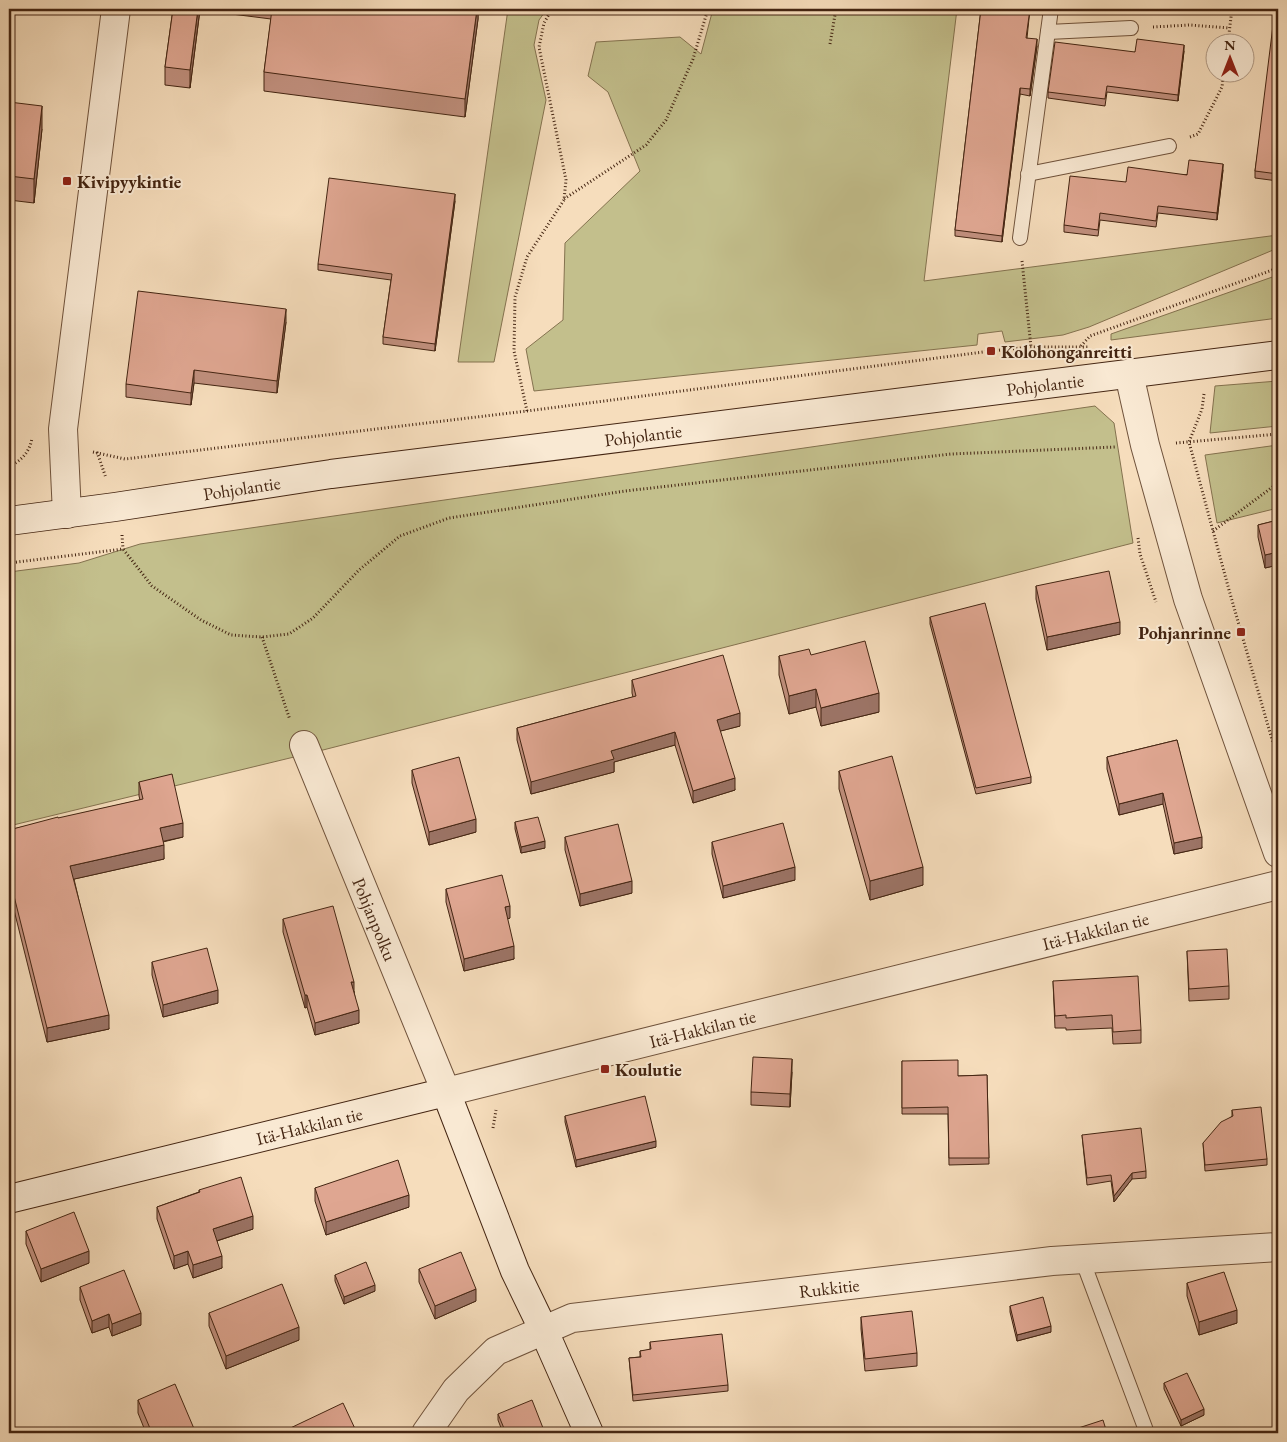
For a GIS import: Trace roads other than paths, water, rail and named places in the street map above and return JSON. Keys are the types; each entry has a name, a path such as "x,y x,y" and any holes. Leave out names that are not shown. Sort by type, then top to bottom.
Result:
{"street":[{"path":"67,514 63,429 116,9"},
{"name":"Pohjolantie","path":"9,521 331,474 1278,354"},
{"path":"1129,374 1145,445 1188,599 1278,853"},
{"name":"Pohjanpolku","path":"304,745 446,1092"},
{"name":"Itä-Hakkilan tie","path":"9,1199 1278,885"},
{"path":"446,1092 514,1271 544,1331 589,1433"},
{"name":"Rukkitie","path":"426,1433 456,1390 496,1351 572,1318 1052,1261 1278,1247"}],"lane":[{"path":"1020,238 1051,9"},
{"path":"1048,32 1131,28"},
{"path":"1028,174 1169,146"},
{"path":"1082,1259 1147,1433"}],"place":[{"name":"Kivipyykintie","path":"67,181"},
{"name":"Kolohonganreitti","path":"991,351"},
{"name":"Pohjanrinne","path":"1241,632"},
{"name":"Koulutie","path":"605,1069"}]}
